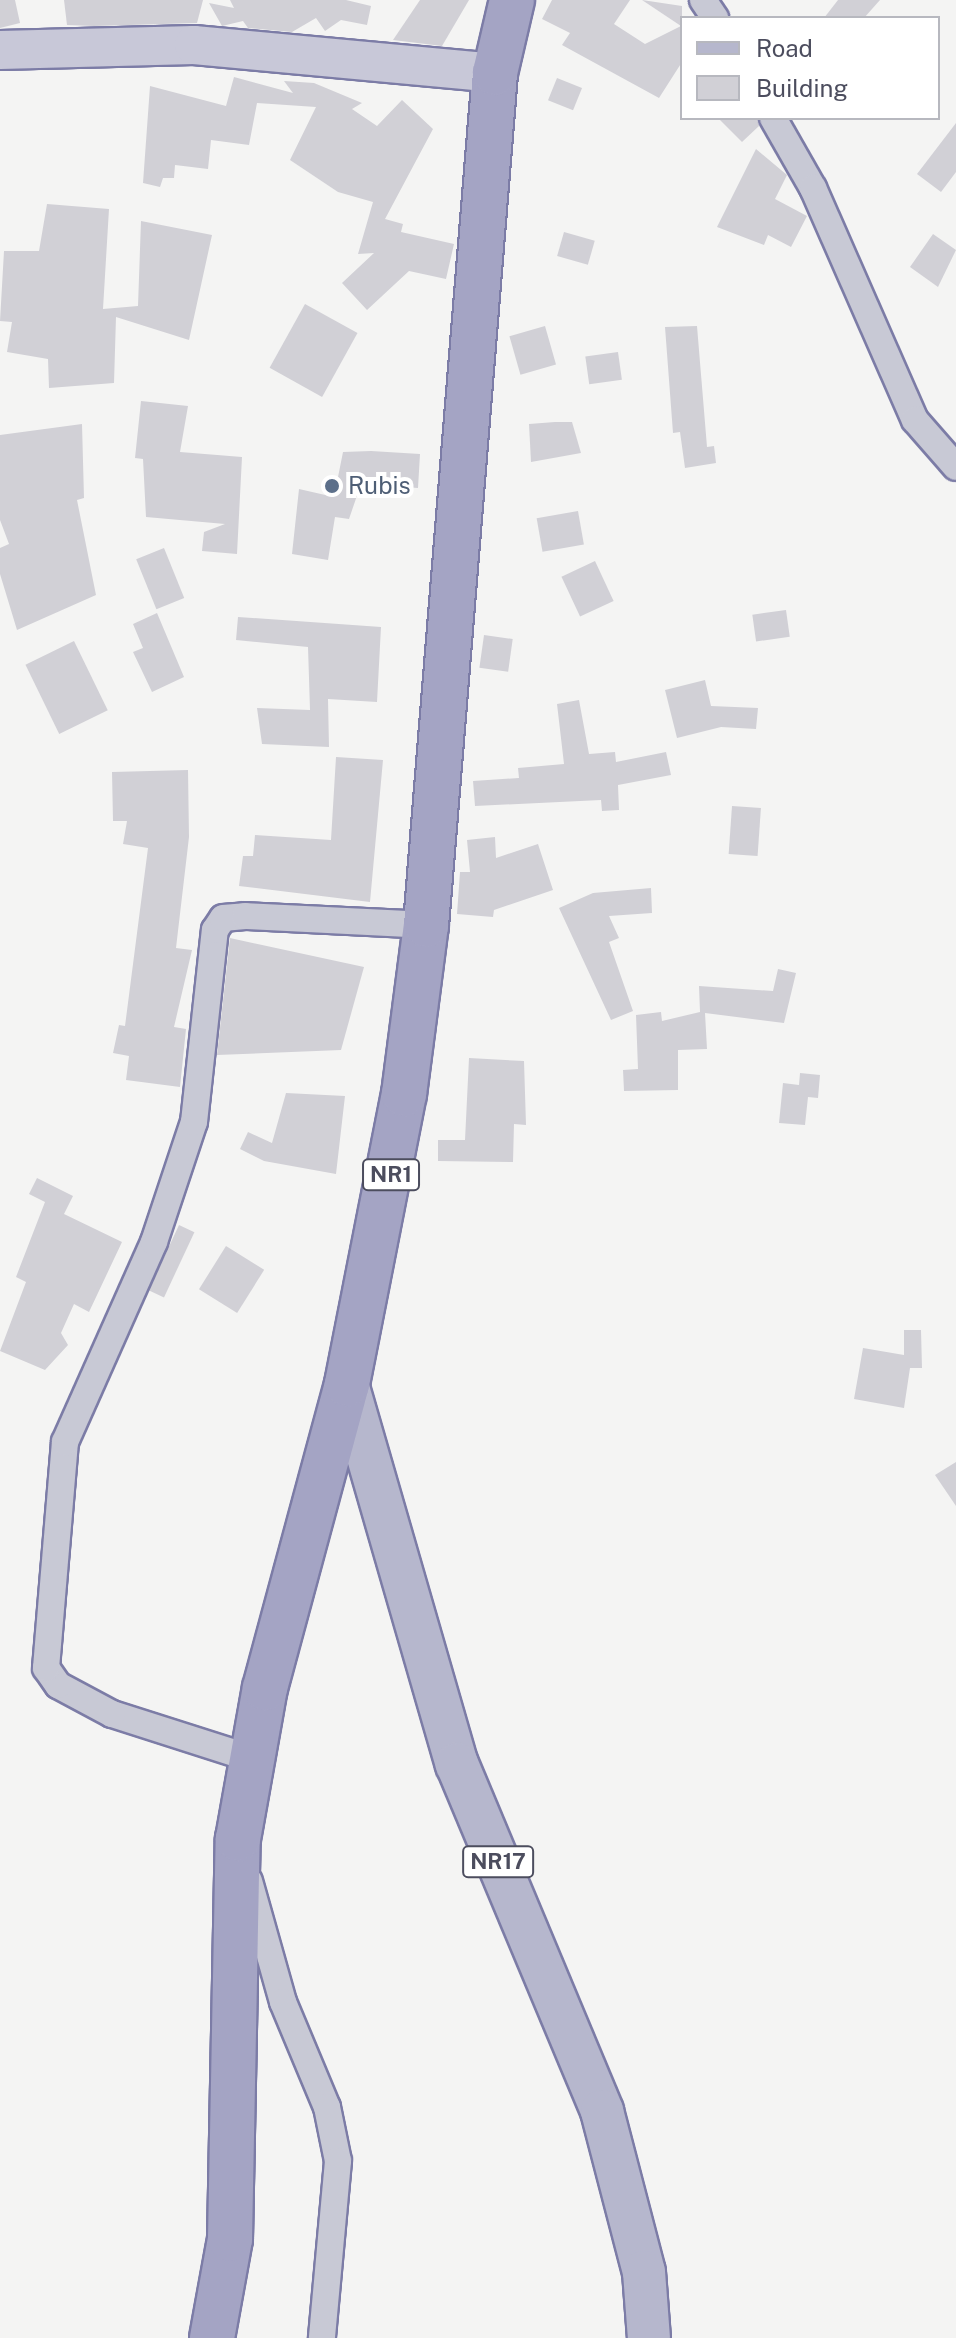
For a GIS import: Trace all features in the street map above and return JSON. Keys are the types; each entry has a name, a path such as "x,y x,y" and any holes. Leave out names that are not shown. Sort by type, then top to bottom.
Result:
{"highway":[{"name":"NR1","path":"212,2338 230,2239 238,1839 250,1758 347,1384 394,1157 426,925 495,73 512,0"}],"main road":[{"path":"0,50 194,45 495,73"},
{"name":"NR17","path":"347,1384 457,1764 602,2111 644,2272 649,2338"}],"street":[{"path":"774,120 813,188 915,420 956,467"},
{"path":"250,1758 112,1714 58,1685 46,1668 65,1442 154,1242 190,1136 215,930 223,918 245,916 426,925"},
{"path":"238,1839 338,2161 322,2338"}],"building":[{"path":"0,0 15,0 20,23 0,28"},
{"path":"64,0 203,0 197,23 94,26 67,25"},
{"path":"230,0 346,0 371,6 367,25 341,20 325,31 316,18 292,32 248,28 243,21 222,26 209,3 234,8"},
{"path":"420,0 469,0 442,46 393,40"},
{"path":"552,0 630,0 614,24 645,44 680,26 680,65 659,98 562,45 570,33 542,19"},
{"path":"642,0 682,6 680,25"},
{"path":"838,0 880,0 866,16 826,16"},
{"path":"234,77 293,93 284,81 314,83 362,103 352,109 377,126 402,100 433,129 385,219 403,224 401,232 454,244 446,279 409,271 367,310 342,283 374,253 358,254 373,202 338,192 290,160 316,107 257,103 249,145 211,140 208,169 175,165 174,178 163,178 160,187 143,183 150,86 226,106"},
{"path":"557,78 582,88 573,110 548,100"},
{"path":"720,120 758,120 759,126 742,142"},
{"path":"956,123 956,172 941,192 917,174"},
{"path":"756,149 787,175 775,199 807,216 791,247 768,235 764,245 717,227"},
{"path":"47,204 109,209 103,309 138,306 141,221 212,235 189,340 116,317 114,383 49,388 48,359 7,352 12,322 0,321 4,251 39,251"},
{"path":"564,232 595,241 588,265 557,256"},
{"path":"933,234 956,250 938,287 910,267"},
{"path":"305,304 357,333 322,397 270,368"},
{"path":"545,326 556,364 520,375 509,336"},
{"path":"697,326 707,447 714,446 716,463 685,468 680,432 673,433 665,327"},
{"path":"618,352 622,380 589,384 585,357"},
{"path":"141,401 188,406 180,452 242,457 237,554 202,551 204,532 225,524 146,517 143,459 135,458"},
{"path":"572,422 581,453 531,462 529,424"},
{"path":"82,424 84,498 77,500 96,595 17,630 0,574 0,548 9,544 0,520 0,435"},
{"path":"343,452 420,454 418,488 361,484 349,519 335,517 328,560 292,554 299,489 334,497"},
{"path":"578,511 584,544 543,552 537,518"},
{"path":"164,548 184,598 156,609 136,559"},
{"path":"595,561 614,601 580,617 561,577"},
{"path":"786,610 790,637 756,641 752,615"},
{"path":"157,613 184,677 152,692 133,652 143,648 133,624"},
{"path":"238,617 381,627 377,702 328,699 329,747 262,744 257,708 310,710 308,647 236,640"},
{"path":"484,635 513,639 508,672 479,668"},
{"path":"74,641 108,710 59,734 25,665"},
{"path":"705,680 711,706 758,708 756,729 721,727 677,738 665,690"},
{"path":"579,700 589,754 615,752 616,762 666,752 671,775 618,785 619,810 602,811 601,800 475,806 473,781 519,778 518,768 564,764 557,704"},
{"path":"336,757 383,760 370,902 239,886 243,856 253,856 255,835 331,840"},
{"path":"188,770 189,837 176,948 192,950 174,1027 186,1029 180,1087 126,1080 129,1056 113,1053 119,1025 125,1026 148,848 123,844 127,821 113,821 112,772"},
{"path":"732,806 761,808 758,856 729,854"},
{"path":"495,837 496,858 538,844 553,890 494,910 493,917 457,914 460,872 470,872 467,840"},
{"path":"651,888 652,913 609,916 619,938 609,942 633,1011 611,1020 559,908 593,893"},
{"path":"230,938 364,967 341,1050 217,1055"},
{"path":"778,969 796,973 784,1023 705,1013 707,1049 678,1050 678,1090 624,1091 623,1070 638,1069 636,1015 661,1012 662,1021 700,1012 699,986 773,991"},
{"path":"469,1058 524,1061 526,1125 514,1124 513,1162 438,1161 438,1140 465,1140"},
{"path":"800,1073 820,1075 818,1098 808,1097 805,1125 779,1123 783,1083 799,1085"},
{"path":"286,1093 345,1096 336,1174 264,1161 240,1149 248,1132 272,1143"},
{"path":"37,1178 73,1196 64,1214 122,1242 89,1312 74,1304 61,1333 68,1345 45,1370 0,1351 26,1282 16,1277 45,1202 29,1194"},
{"path":"179,1225 194,1232 164,1297 149,1290"},
{"path":"226,1246 264,1270 237,1313 199,1289"},
{"path":"904,1330 921,1330 922,1368 910,1368 904,1408 854,1399 863,1348 904,1355"},
{"path":"956,1462 956,1506 935,1475"}],"place":[{"name":"Rubis","path":"332,486"}]}
